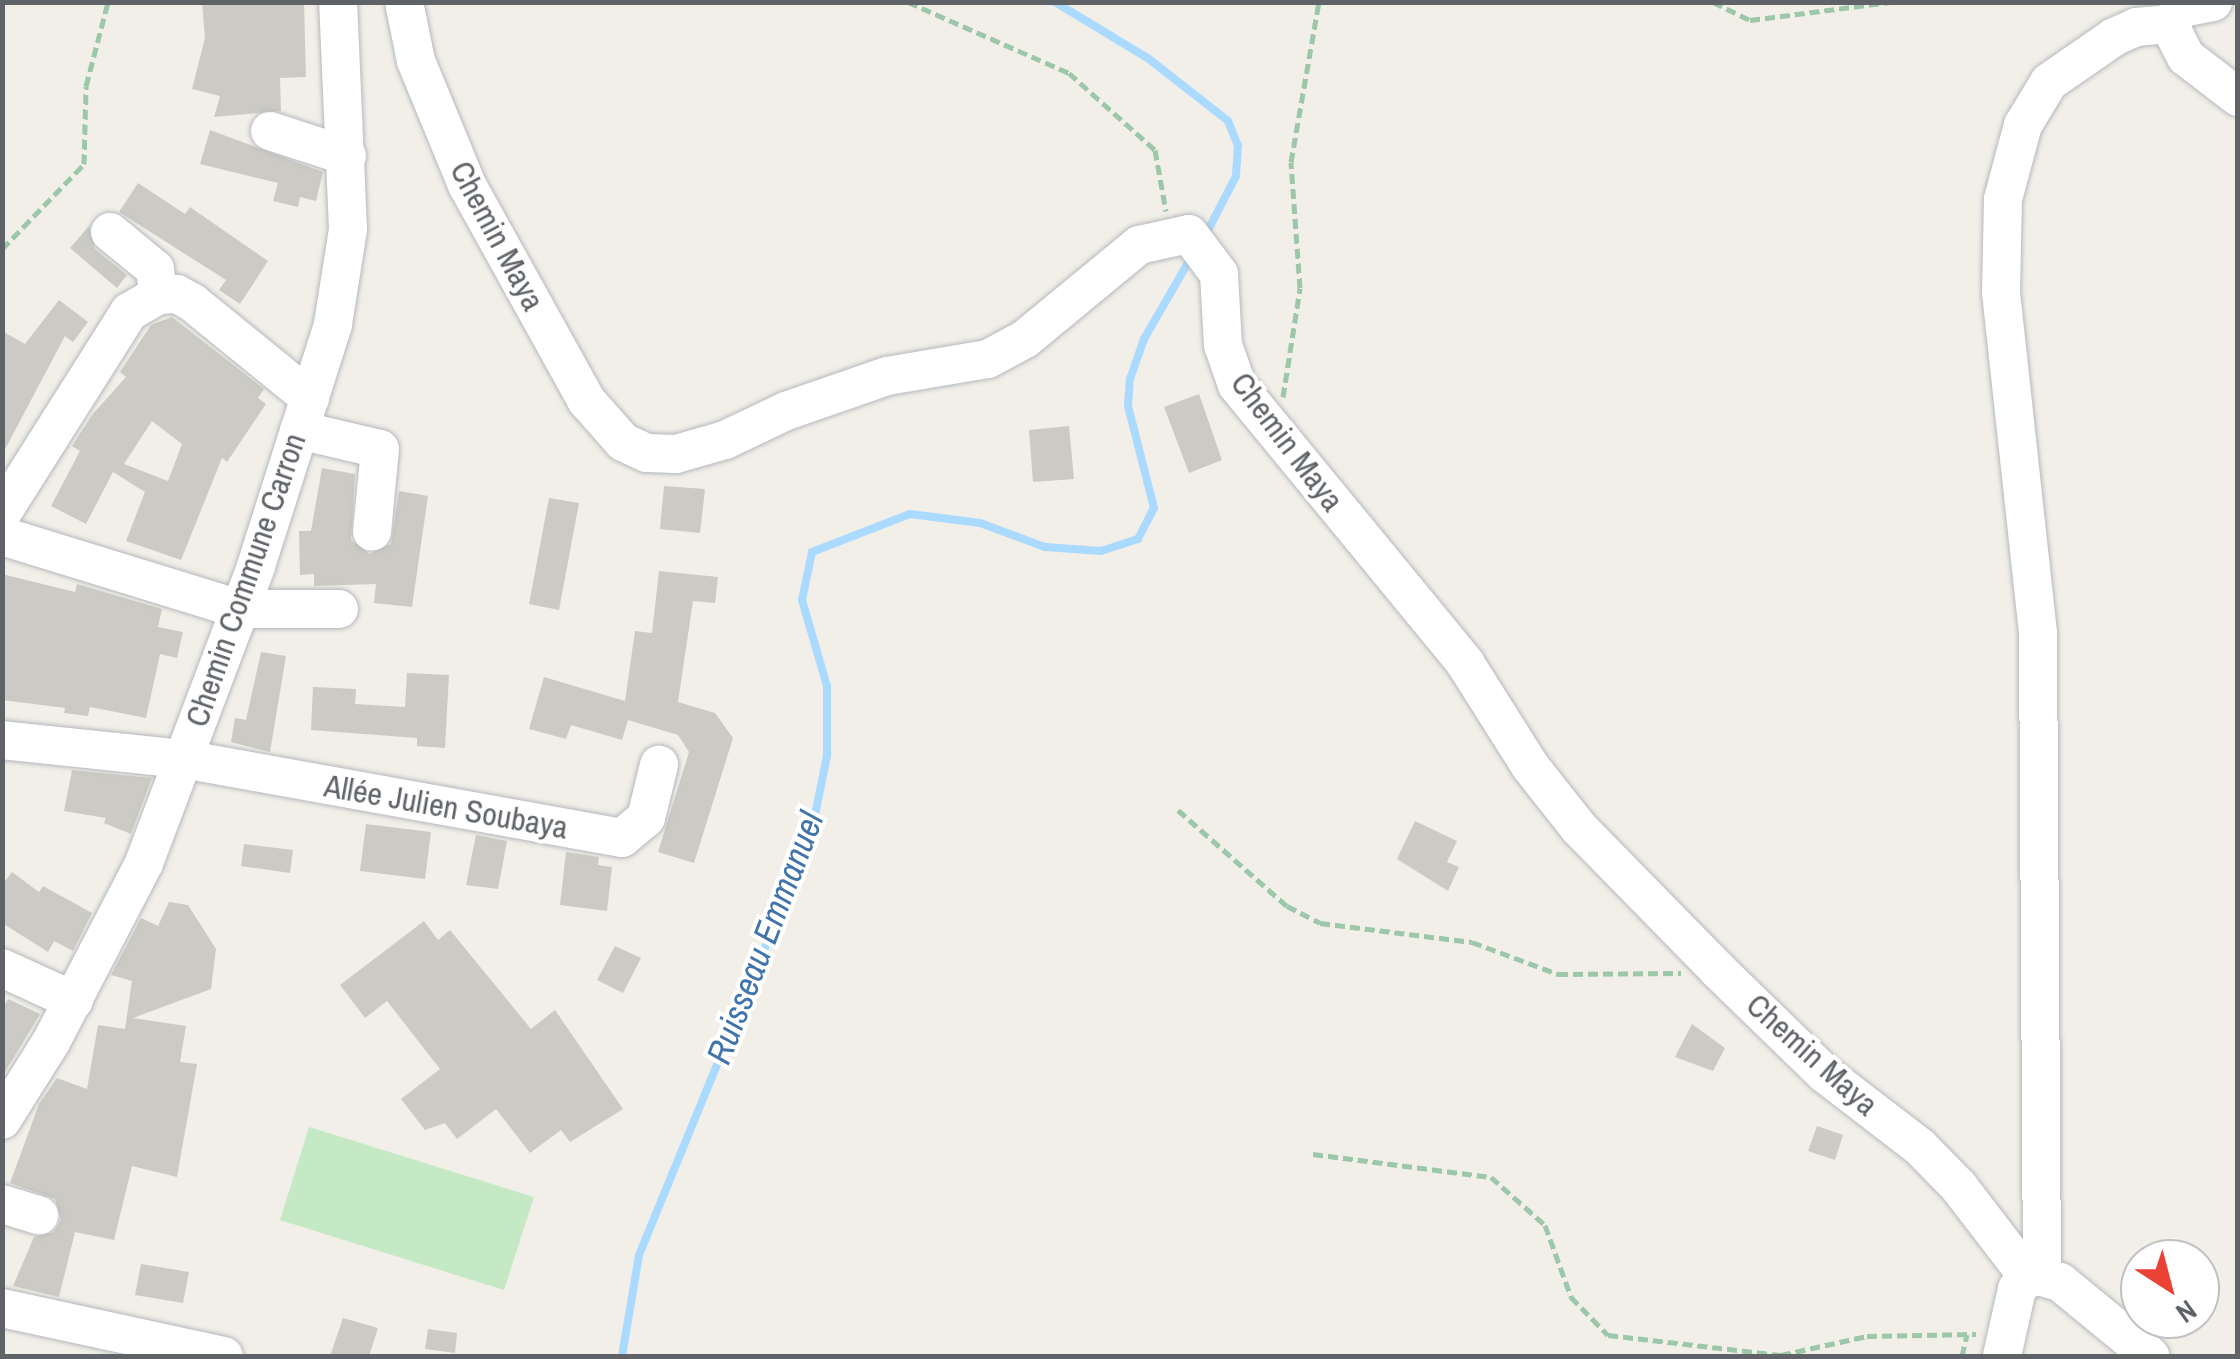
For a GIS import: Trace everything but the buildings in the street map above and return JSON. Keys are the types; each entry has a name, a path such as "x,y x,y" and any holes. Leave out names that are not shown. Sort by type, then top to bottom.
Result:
{"street":[{"name":"Chemin Commune Carron","path":"2,1120 74,1001 144,863 240,609 304,414 344,268 347,156 338,2"},
{"name":"Chemin Maya","path":"404,2 416,61 468,185 586,400 623,442 647,452 676,454 725,440 887,376 988,359 1025,339 1140,245 1188,240 1219,274 1228,366 1275,434 1465,662 1530,766 1579,828 1825,1074 1920,1147 2035,1277"},
{"path":"1991,1342 2010,1305 2035,1277 2038,633 2001,293 2004,199 2024,125 2049,82 2114,37 2169,24 2182,8 2214,2"},
{"path":"2169,24 2186,57 2238,96"},
{"path":"270,131 347,156"},
{"path":"110,232 155,269 158,294"},
{"path":"2,514 129,312 158,294 178,294 193,303 304,414 380,449 372,532"},
{"path":"2,536 240,609 339,609"},
{"path":"2,740 184,759"},
{"name":"Allée Julien Soubaya","path":"184,759 622,838 646,818 659,764"},
{"path":"2,968 74,1001"},
{"path":"2,1204 38,1215"},
{"path":"2035,1277 2060,1282 2150,1356"},
{"path":"2,1308 224,1356"}],"path":[{"path":"2,248 84,164 86,86 108,2"},
{"path":"908,2 1069,73 1155,150 1188,240"},
{"path":"1275,434 1300,288 1291,162 1319,2"},
{"path":"1714,2 1750,20 1890,2"},
{"path":"1178,810 1287,906 1320,924 1472,942 1558,974 1605,978 1718,970"},
{"path":"1313,1154 1491,1177 1544,1226 1571,1297 1608,1334 1781,1354 1867,1336 1991,1342"},
{"path":"1962,1356 1991,1342"}],"green space":[{"path":"309,1127 534,1197 504,1290 280,1220"}],"waterway":[{"name":"Ruisseau Emmanuel","path":"1055,2 1149,59 1228,121 1238,146 1236,176 1205,236"},
{"name":"Ruisseau Emmanuel","path":"622,1356 639,1255 811,835 827,756 827,686 802,600 812,552 910,514 980,523 1045,547 1101,551 1138,539 1154,508 1128,406 1130,379 1144,339 1192,256"}]}
